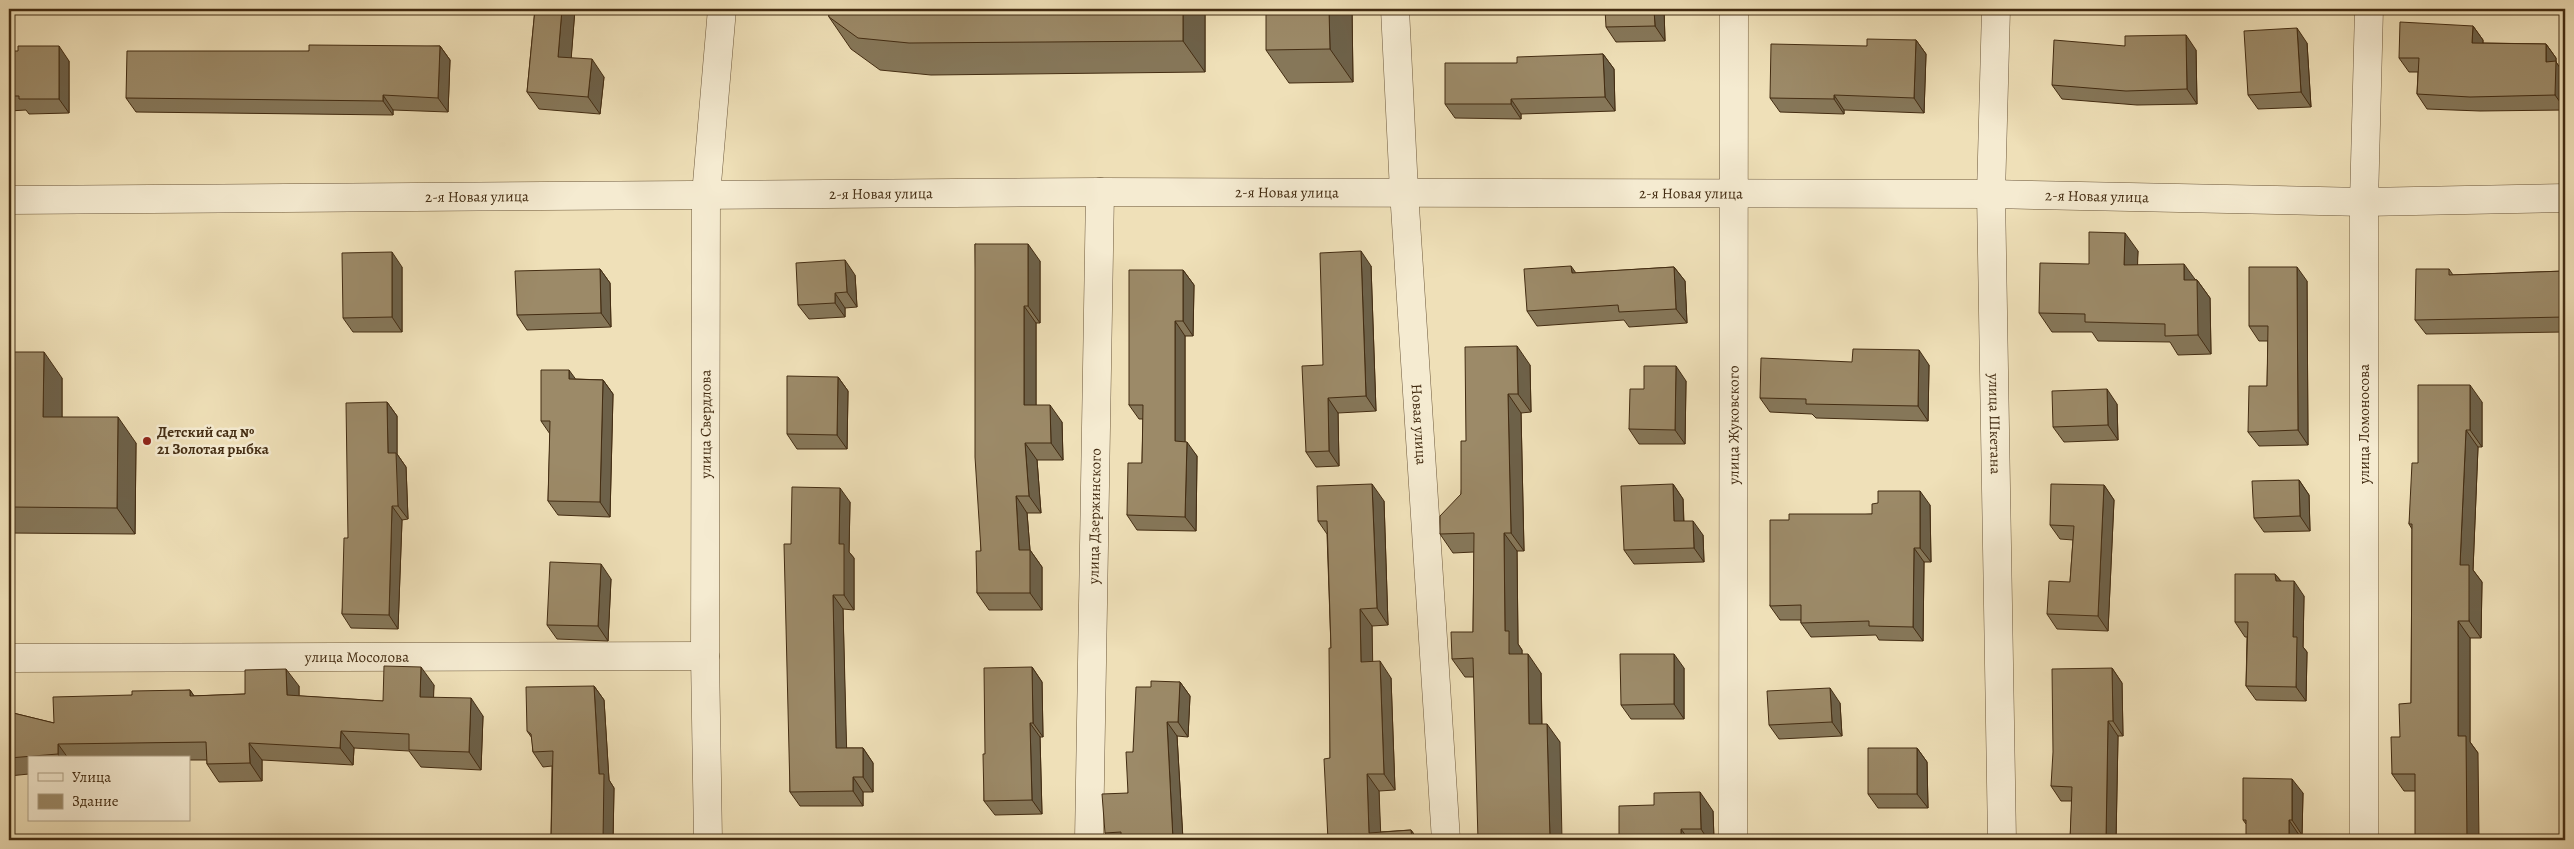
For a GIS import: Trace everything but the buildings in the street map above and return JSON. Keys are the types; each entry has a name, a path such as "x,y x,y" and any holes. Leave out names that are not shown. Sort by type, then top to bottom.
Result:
{"street":[{"name":"улица Свердлова","path":"708,840 705,656 706,195 722,9"},
{"name":"Новая улица","path":"1395,9 1404,192 1446,840"},
{"name":"улица Жуковского","path":"1734,9 1734,840"},
{"name":"улица Шкетана","path":"1996,9 1992,194 2002,840"},
{"name":"улица Ломоносова","path":"2364,840 2364,202 2369,9"},
{"name":"2-я Новая улица","path":"9,200 1100,192 1992,194 2364,202 2565,198"},
{"name":"улица Дзержинского","path":"1089,840 1100,192"},
{"name":"улица Мосолова","path":"9,658 705,656"}],"place":[{"name":"Детский сад № 21 Золотая рыбка","path":"147,441"}]}
